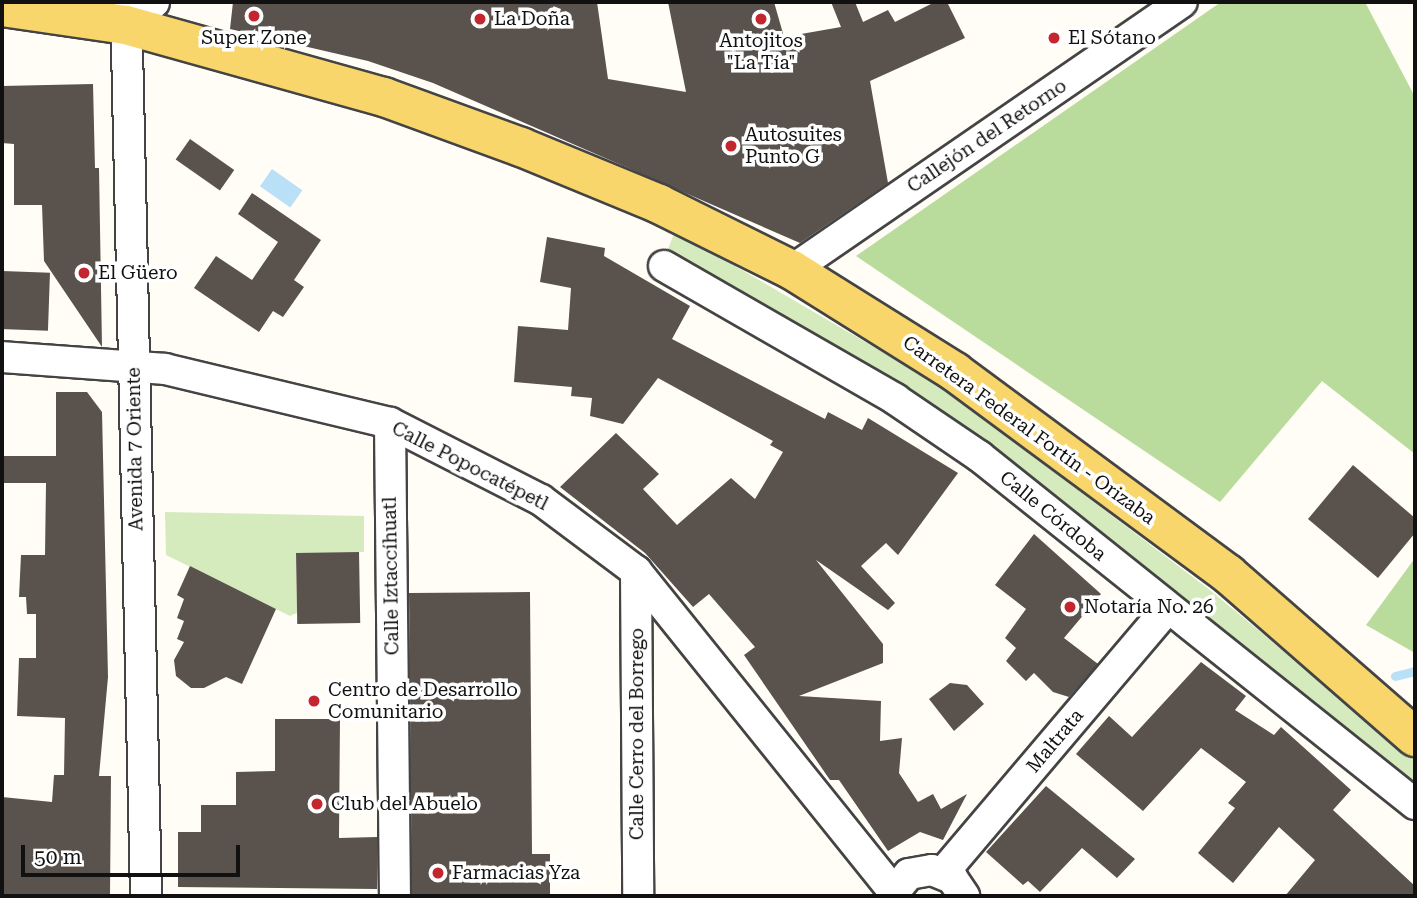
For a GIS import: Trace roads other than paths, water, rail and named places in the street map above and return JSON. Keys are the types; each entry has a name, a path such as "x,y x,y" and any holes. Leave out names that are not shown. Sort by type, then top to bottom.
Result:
{"main road":[{"name":"Carretera Federal Fortín - Orizaba","path":"2,7 135,10 521,147 659,204 792,270 955,372 1228,574 1415,737"}],"street":[{"name":"Callejón del Retorno","path":"792,270 1182,2"},
{"name":"Avenida 7 Oriente","path":"135,10 133,365 146,896"},
{"name":"Calle Córdoba","path":"664,266 895,398 979,456 1167,609 1415,804"},
{"name":"Calle Popocatépetl","path":"2,356 165,369 390,423 541,500 636,571 892,893"},
{"name":"Calle Iztaccíhuatl","path":"390,423 394,896"},
{"name":"Calle Cerro del Borrego","path":"636,571 638,896"},
{"name":"Maltrata","path":"943,873 1167,609"},
{"path":"892,893 909,874 932,870 943,873 964,896"}],"water":[{"path":"272,169 302,190 290,207 260,186"}],"waterway":[{"path":"1395,676 1415,671"}],"place":[{"name":"Super Zone","path":"254,16"},
{"name":"La Doña","path":"480,19"},
{"name":"Antojitos \"La Tía\"","path":"761,19"},
{"name":"El Sótano","path":"1054,38"},
{"name":"Autosuites Punto G","path":"731,146"},
{"name":"El Güero","path":"84,273"},
{"name":"Notaría No. 26","path":"1070,607"},
{"name":"Centro de Desarrollo Comunitario","path":"314,701"},
{"name":"Club del Abuelo","path":"317,804"},
{"name":"Farmacias Yza","path":"438,873"}]}
